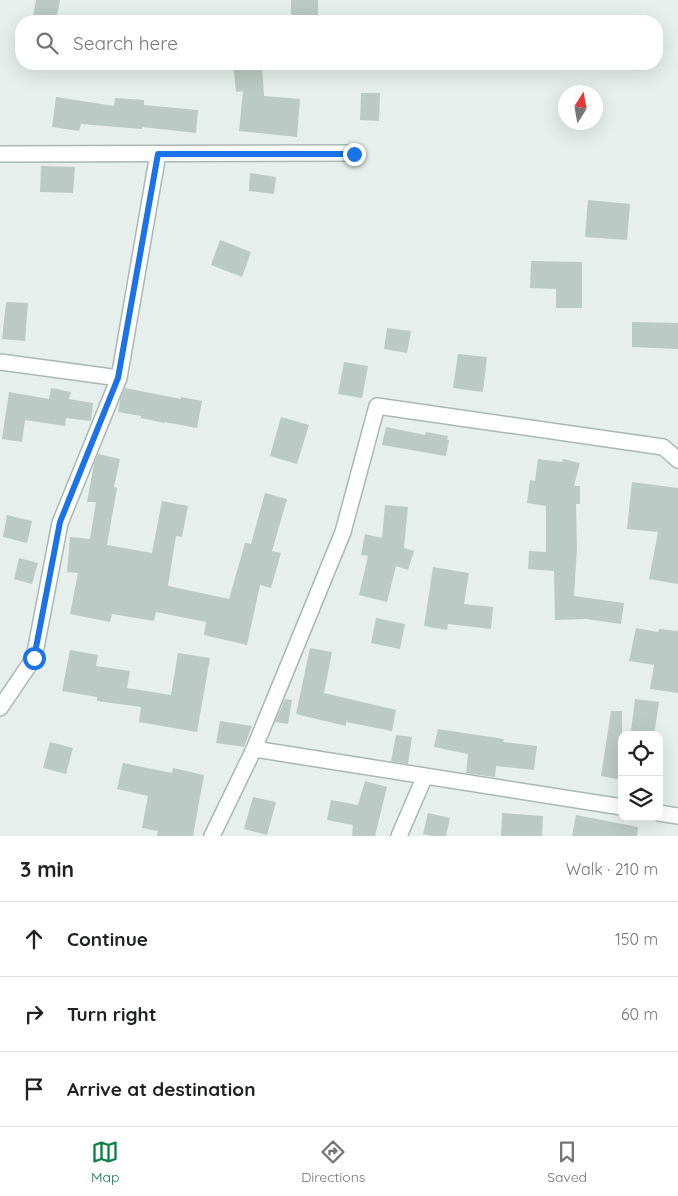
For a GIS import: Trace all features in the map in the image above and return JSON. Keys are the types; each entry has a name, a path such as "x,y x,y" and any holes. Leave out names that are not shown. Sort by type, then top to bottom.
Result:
{"street":[{"path":"0,154 354,154"},
{"path":"0,708 34,658 60,522 118,378 158,154"},
{"path":"0,362 118,378"},
{"path":"212,836 254,749 343,532 377,406 663,447 678,460"},
{"path":"254,749 618,806"},
{"path":"399,836 425,776"},
{"path":"663,814 678,816"}],"building":[{"path":"36,0 60,0 57,15 33,15"},
{"path":"291,0 318,0 318,15 291,15"},
{"path":"234,70 262,70 264,96 300,99 297,137 239,131 243,91 236,92"},
{"path":"361,93 380,93 379,121 360,120"},
{"path":"56,97 114,106 115,98 144,100 144,105 198,110 196,133 142,127 142,129 81,124 79,131 52,127"},
{"path":"41,166 75,167 73,193 40,192"},
{"path":"250,173 276,177 274,194 249,191"},
{"path":"588,200 630,204 627,240 585,237"},
{"path":"220,240 251,252 242,277 211,265"},
{"path":"531,261 582,262 582,308 556,308 556,289 530,288"},
{"path":"6,302 28,303 25,341 2,339"},
{"path":"632,322 678,323 678,349 632,347"},
{"path":"387,328 411,331 407,353 384,349"},
{"path":"458,354 487,357 483,392 453,388"},
{"path":"344,362 368,366 362,398 338,394"},
{"path":"51,388 71,392 69,399 93,403 91,421 66,418 65,426 25,420 22,442 2,439 9,392 49,399"},
{"path":"125,388 181,399 181,397 202,401 197,428 118,412"},
{"path":"281,417 309,425 297,464 270,456"},
{"path":"386,427 425,435 426,432 448,436 446,456 382,445"},
{"path":"98,454 120,459 114,487 117,488 107,545 152,553 162,501 188,506 182,537 176,536 168,586 229,599 245,543 251,544 265,493 287,499 272,551 281,553 271,588 260,585 247,645 204,635 206,622 156,612 154,621 112,614 110,622 70,614 78,573 67,572 70,537 90,539 96,502 87,502 94,464"},
{"path":"538,459 562,462 563,459 580,463 574,486 580,486 580,504 576,504 577,549 574,596 624,603 621,624 586,619 555,620 554,571 528,569 529,551 546,552 546,506 527,503 530,480 535,481"},
{"path":"632,482 678,488 678,584 649,579 658,532 627,529"},
{"path":"385,505 408,507 404,548 414,551 408,570 396,566 387,602 359,595 368,556 361,555 365,534 382,538"},
{"path":"7,515 32,521 27,543 3,537"},
{"path":"19,558 38,563 32,584 14,579"},
{"path":"433,567 469,573 464,604 493,607 491,629 448,624 447,630 424,626"},
{"path":"376,618 405,624 400,649 371,643"},
{"path":"636,628 658,632 659,629 678,631 678,693 650,689 654,665 629,661"},
{"path":"310,648 332,652 324,693 396,710 392,731 346,722 346,726 296,714"},
{"path":"70,650 98,655 96,666 130,671 127,688 171,695 178,653 210,658 197,732 139,722 141,707 97,701 97,697 62,691"},
{"path":"285,699 292,700 288,724 275,722"},
{"path":"635,699 659,702 655,731 631,731"},
{"path":"611,711 622,711 622,731 618,731 618,779 601,776"},
{"path":"220,721 252,726 244,747 216,743"},
{"path":"438,729 504,739 503,742 537,746 534,770 496,766 495,777 466,773 468,754 434,747"},
{"path":"396,735 412,737 408,764 391,761"},
{"path":"50,742 73,748 66,774 43,768"},
{"path":"123,763 172,773 173,768 204,775 193,836 157,836 158,831 142,828 148,796 117,789"},
{"path":"365,781 387,787 375,836 352,836 353,825 327,820 331,800 358,805"},
{"path":"253,797 276,802 267,835 244,829"},
{"path":"428,813 450,818 446,836 423,834"},
{"path":"502,813 543,816 542,836 501,836"},
{"path":"576,815 638,827 637,836 572,836"}],"route":[{"path":"34,658 60,522 118,378 158,154 354,154"}]}
